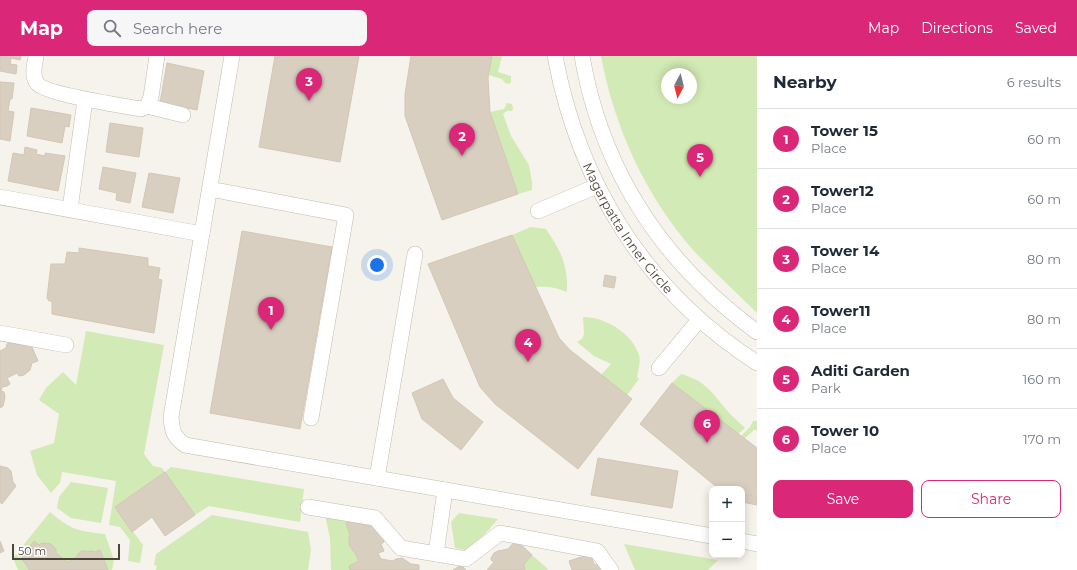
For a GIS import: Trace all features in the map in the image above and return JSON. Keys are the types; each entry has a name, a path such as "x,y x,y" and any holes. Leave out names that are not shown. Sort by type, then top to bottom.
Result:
{"street":[{"path":"36,56 33,70 36,82 42,88 85,100 141,109 147,106 183,115"},
{"path":"147,106 151,96 157,56"},
{"path":"232,56 171,417 172,430 177,439 185,445 709,535"},
{"name":"Magarpatta Inner Circle","path":"555,56 573,128 585,161 597,186 622,229 642,258 660,280 700,320 721,338 757,363"},
{"name":"Magarpatta Inner Circle","path":"582,56 591,101 609,151 620,175 647,221 667,247 698,282 722,305 757,332"},
{"path":"70,209 85,100"},
{"path":"538,211 597,186"},
{"path":"210,189 346,215 310,418"},
{"path":"0,197 202,234"},
{"path":"377,478 416,254"},
{"path":"660,368 700,320"},
{"path":"0,332 66,345"},
{"path":"436,554 446,490"},
{"path":"308,506 375,518 401,548 466,559 500,533 598,552 612,570"},
{"path":"745,542 757,544"}],"green space":[{"path":"492,56 502,56 498,72 511,76 511,82 509,84 505,83 502,79 489,75"},
{"path":"601,56 757,56 757,313 694,251 661,208 634,160 614,109"},
{"path":"507,103 512,104 513,109 512,111 507,111 503,114 511,136 529,165 532,182 532,190 518,194 490,112 504,109"},
{"path":"531,227 546,229 560,251 565,266 567,292 551,287 535,287 512,235"},
{"path":"583,317 609,323 624,333 635,347 640,357 637,377 639,379 627,395 601,375 611,364 594,356 577,342 582,339 584,334"},
{"path":"86,331 164,345 144,454 153,466 162,468 165,472 115,507 143,545 140,563 128,561 130,540 120,527 109,525 116,481 62,472 60,483 51,493 37,475 30,451 54,443 59,414 39,400 46,388 63,372 76,385"},
{"path":"681,374 702,383 729,413 745,428 738,434 672,383"},
{"path":"753,421 757,421 757,430 754,430 744,439 741,436 750,427"},
{"path":"171,467 304,489 300,522 209,506 195,515 165,472"},
{"path":"71,482 108,488 101,523 71,518 57,508 59,497"},
{"path":"50,512 64,523 75,529 105,534 114,560 112,570 108,570 100,550 95,552 87,550 67,562 56,553 56,549 52,546 46,543 39,545 34,541 21,558 29,570 18,570 13,558"},
{"path":"459,513 498,519 477,543 481,553 455,548 451,522"},
{"path":"212,515 308,532 311,550 308,570 156,570 157,566 154,565 156,554"},
{"path":"325,515 352,521 346,523 350,535 349,545 359,561 349,566 350,570 331,570 330,538"},
{"path":"624,544 718,560 708,570 635,570"},
{"path":"532,555 548,569 525,570 524,564"}],"building":[{"path":"0,56 21,56 20,60 11,58 10,64 17,65 16,74 0,71"},
{"path":"275,56 359,56 340,162 259,147"},
{"path":"411,56 492,56 488,78 490,112 518,194 442,220 405,116 405,94"},
{"path":"167,63 204,71 197,110 160,103"},
{"path":"0,82 14,83 12,99 10,99 8,111 14,112 10,141 0,139"},
{"path":"31,108 71,115 69,127 65,126 62,143 27,136"},
{"path":"110,123 143,128 139,157 106,152"},
{"path":"25,147 37,150 36,154 45,156 45,153 65,156 58,191 8,181 13,153 24,155"},
{"path":"103,167 136,173 130,203 116,200 117,193 99,189"},
{"path":"149,173 180,178 173,213 142,207"},
{"path":"242,231 332,247 300,429 210,413"},
{"path":"512,235 559,338 570,350 632,399 578,469 495,404 480,387 428,264"},
{"path":"79,248 148,258 148,266 160,268 158,279 162,280 154,333 52,314 52,301 49,301 47,298 51,264 65,264 67,252 79,253"},
{"path":"605,275 616,277 614,288 603,286"},
{"path":"29,340 38,361 32,363 30,370 24,375 19,376 17,373 7,378 10,384 2,387 1,391 4,392 5,397 3,406 0,408 0,351 6,348 7,344 11,341"},
{"path":"443,379 453,398 483,422 461,450 422,419 412,393"},
{"path":"672,383 757,448 757,505 745,503 745,486 715,486 640,424"},
{"path":"598,458 678,471 672,508 591,495"},
{"path":"0,466 8,468 11,471 13,482 16,486 2,504 0,502"},
{"path":"165,472 195,515 165,536 152,517 132,532 115,507"},
{"path":"366,520 370,526 374,527 383,535 384,542 381,544 384,551 378,553 381,559 393,561 402,558 411,564 419,565 419,570 350,570 349,566 359,561 349,545 350,535 346,523"},
{"path":"516,540 532,555 524,564 525,570 487,570 494,562 491,558 494,553 508,549"},
{"path":"0,541 4,551 0,553"},
{"path":"34,541 39,545 42,543 51,544 56,549 56,553 67,562 77,557 82,551 95,552 100,550 108,570 29,570 21,559"},
{"path":"590,554 594,564 600,566 604,570 572,570 569,561"},
{"path":"461,565 466,570 453,570"}],"place":[{"name":"Tower 14","path":"309,101"},
{"name":"Tower12","path":"462,156"},
{"name":"Aditi Garden","path":"700,177"},
{"name":"Tower 15","path":"271,330"},
{"name":"Tower11","path":"528,362"},
{"name":"Tower 10","path":"707,443"}]}
